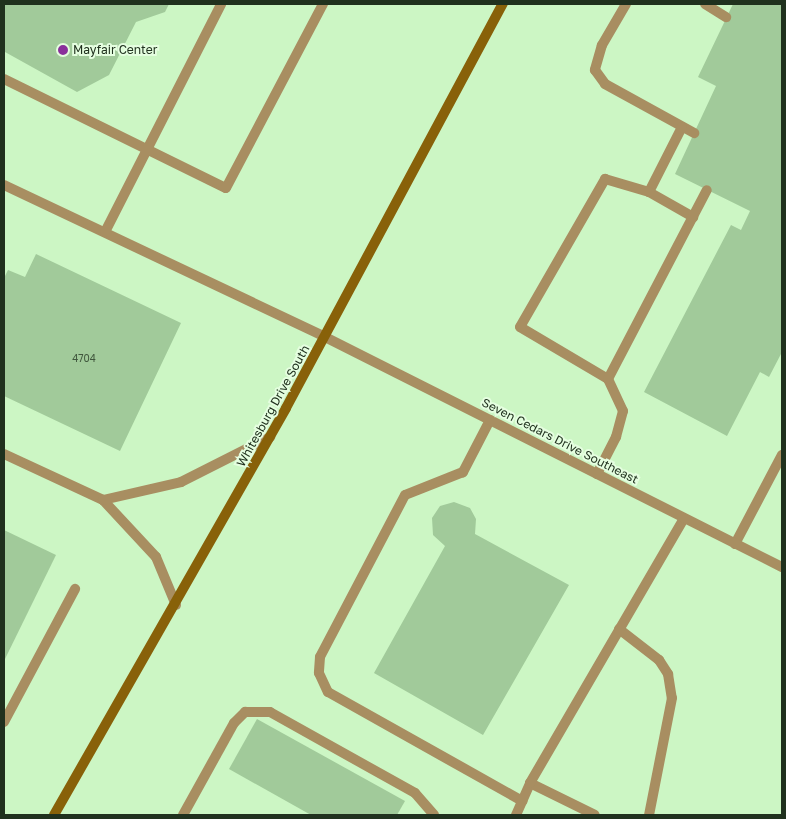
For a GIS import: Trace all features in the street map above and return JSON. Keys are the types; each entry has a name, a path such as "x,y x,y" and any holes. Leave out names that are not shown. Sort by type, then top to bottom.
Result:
{"main road":[{"name":"Whitesburg Drive South","path":"54,815 176,606 270,437 503,4"}],"street":[{"path":"105,232 221,4"},
{"path":"4,79 226,188 323,4"},
{"path":"626,4 602,45 595,70 605,84 694,133"},
{"path":"705,4 726,17"},
{"path":"649,192 682,127"},
{"path":"597,474 616,437 623,410 608,379 520,327 605,178 649,192 693,217"},
{"name":"Seven Cedars Drive Southeast","path":"4,185 325,337 782,567"},
{"path":"608,379 707,190"},
{"path":"490,420 463,472 405,496 320,657 319,673 328,692 522,801"},
{"path":"103,500 182,482 270,437"},
{"path":"4,454 103,500 156,557 176,606"},
{"path":"735,544 782,455"},
{"path":"516,815 530,782 684,518"},
{"path":"4,722 75,589"},
{"path":"619,629 659,660 668,674 672,698 649,815"},
{"path":"184,815 234,723 245,712 270,712 415,793 434,815"},
{"path":"530,782 595,815"}],"building":[{"name":"Mayfair Center","path":"4,4 169,4 165,12 136,22 109,75 77,92 5,52"},
{"path":"733,4 782,4 782,352 769,377 760,372 727,436 644,392 731,225 741,230 750,211 675,174 716,86 698,77"},
{"path":"36,254 181,323 120,451 4,396 4,278 8,270 25,277"},
{"path":"454,502 470,508 476,519 475,534 569,585 483,735 374,673 445,546 433,535 432,518 440,506"},
{"path":"4,530 56,555 4,661"},
{"path":"257,719 405,801 397,815 311,815 229,769"}],"place":[{"name":"Mayfair Center","path":"63,50"}]}
